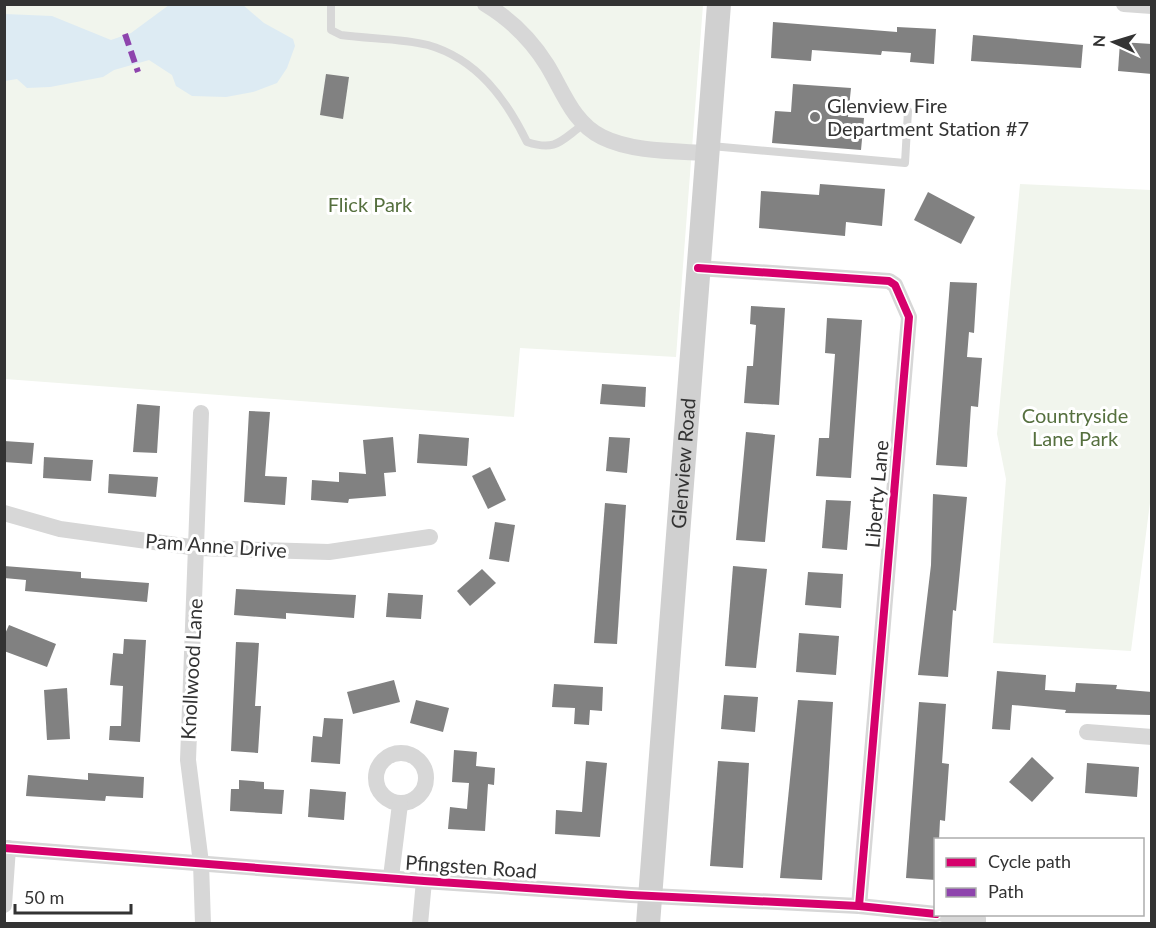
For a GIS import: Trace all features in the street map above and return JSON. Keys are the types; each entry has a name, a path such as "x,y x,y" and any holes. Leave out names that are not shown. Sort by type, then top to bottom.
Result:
{"main road":[{"name":"Glenview Road","path":"648,924 719,4"}],"street":[{"path":"485,4 518,30 530,43 547,64 570,107 584,124 603,138 622,144 707,150"},
{"path":"1124,4 1152,6"},
{"name":"Liberty Lane","path":"698,268 889,281 896,285 909,317 859,906"},
{"name":"Knollwood Lane","path":"201,413 198,548 188,760 201,863 202,924"},
{"name":"Pam Anne Drive","path":"4,513 60,529 198,548 329,552 430,537"},
{"path":"1087,732 1152,737"},
{"path":"391,877 400,804"},
{"path":"4,905 6,848"},
{"name":"Pfingsten Road","path":"6,848 424,880 859,906 934,914"},
{"name":"Pfingsten Road","path":"420,924 424,880"},
{"path":"949,916 978,921"}],"lane":[{"path":"331,4 331,30 341,35 429,46 470,64 496,89 527,142 545,148 554,146 584,124"},
{"path":"707,150 904,163 908,111"}],"green space":[{"name":"Flick Park","path":"5,5 703,5 676,357 520,348 514,417 5,379"},
{"name":"Countryside Lane Park","path":"1020,184 1151,190 1152,487 1131,651 993,643 1006,479 997,434"}],"shaded area":[{"path":"169,5 243,5 264,23 293,39 295,46 287,68 277,83 253,92 226,97 192,96 176,86 172,75 149,60 114,70 103,77 50,87 27,88 17,79 5,81 5,14 52,16 111,40 131,33"}],"building":[{"path":"773,22 897,32 897,27 936,29 934,64 910,62 911,53 882,51 881,55 812,50 811,61 771,58"},
{"path":"973,35 1083,45 1081,68 971,61"},
{"path":"1120,42 1152,44 1152,74 1118,71"},
{"path":"326,74 349,77 343,119 320,115"},
{"name":"Glenview Fire Department Station #7","path":"793,84 851,88 848,117 864,118 861,150 772,143 775,111 791,112"},
{"path":"820,184 885,189 882,226 846,222 845,236 759,228 761,191 819,195"},
{"path":"928,192 975,217 961,244 914,220"},
{"path":"950,282 977,283 974,333 969,332 967,357 982,358 978,407 971,406 967,467 936,465"},
{"path":"751,306 785,308 779,405 744,403 747,366 753,366 756,325 750,324"},
{"path":"827,318 862,320 851,478 816,476 819,438 829,438 835,354 825,353"},
{"path":"602,384 646,387 645,407 600,404"},
{"path":"137,404 160,406 157,453 133,452"},
{"path":"249,411 270,412 265,476 287,477 285,505 244,502"},
{"path":"746,432 775,435 765,542 736,540"},
{"path":"419,434 469,438 467,466 417,463"},
{"path":"393,437 396,472 384,473 386,496 349,499 348,503 311,500 312,480 339,482 339,472 366,474 363,440"},
{"path":"609,437 630,438 627,473 606,471"},
{"path":"4,441 34,443 32,464 4,462"},
{"path":"44,457 93,460 91,481 43,478"},
{"path":"490,467 506,500 488,509 472,476"},
{"path":"109,474 158,477 156,497 108,493"},
{"path":"933,494 967,497 956,611 953,610 948,677 918,675 931,565"},
{"path":"826,500 851,501 847,550 822,548"},
{"path":"605,503 626,505 617,644 594,643"},
{"path":"495,522 515,525 509,562 489,559"},
{"path":"4,566 81,572 81,578 149,583 147,602 25,591 26,580 4,578"},
{"path":"733,566 767,569 756,668 725,666"},
{"path":"482,569 496,583 470,606 457,591"},
{"path":"808,572 843,574 841,608 805,605"},
{"path":"236,589 356,595 354,618 286,613 286,619 234,615"},
{"path":"388,593 423,595 421,619 386,617"},
{"path":"9,625 56,644 47,667 4,651 4,636"},
{"path":"799,633 839,636 836,675 796,672"},
{"path":"124,639 146,640 140,742 109,740 110,726 121,726 123,686 110,685 113,653 123,654"},
{"path":"236,642 259,643 255,706 261,706 258,753 231,751"},
{"path":"997,671 1046,675 1045,690 1075,692 1076,683 1117,685 1116,689 1152,692 1152,715 1065,713 1066,710 1012,705 1010,730 992,729"},
{"path":"394,680 400,702 353,714 347,692"},
{"path":"554,684 603,687 602,711 590,710 589,725 574,724 575,708 552,707"},
{"path":"67,688 70,739 47,740 44,690"},
{"path":"724,695 758,697 755,732 721,729"},
{"path":"416,700 449,708 443,732 410,723"},
{"path":"798,700 833,702 822,880 780,878"},
{"path":"919,702 946,704 942,763 949,764 945,821 940,820 939,838 934,838 934,880 906,878"},
{"path":"324,718 343,719 340,764 311,762 313,736 322,737"},
{"path":"454,750 477,752 476,766 495,768 494,785 488,784 485,831 448,829 450,807 467,809 469,783 452,782"},
{"path":"1032,757 1054,778 1032,802 1009,782"},
{"path":"586,761 607,763 600,837 555,834 556,810 582,812"},
{"path":"718,761 749,763 743,868 710,866"},
{"path":"1087,763 1139,767 1137,797 1085,793"},
{"path":"88,773 144,777 143,798 106,796 105,801 26,796 28,775 88,780"},
{"path":"239,780 264,782 264,789 284,790 282,814 230,811 231,789 239,789"},
{"path":"310,789 346,792 344,820 308,817"}],"marked path":[{"path":"125,34 138,72"}],"cycle path":[{"path":"698,268 889,281 895,285 909,317 859,906"},
{"path":"4,848 424,881 631,895 859,906 934,914"}],"place":[{"name":"Glenview Fire Department Station #7","path":"815,117"}]}
